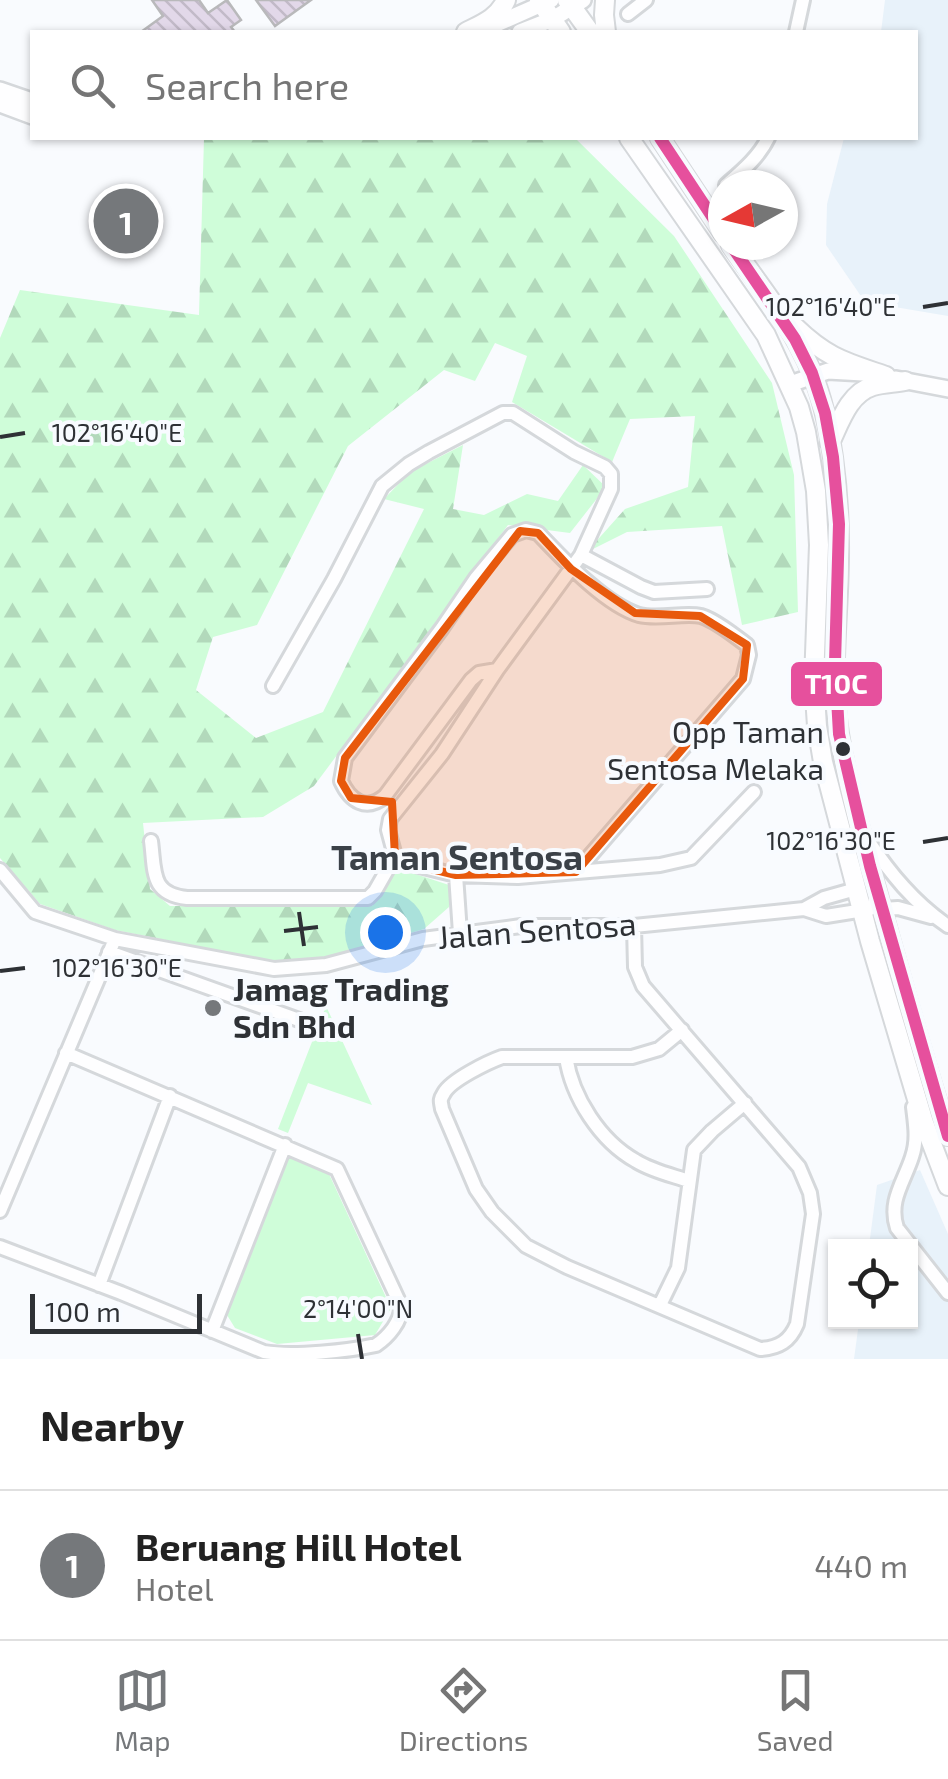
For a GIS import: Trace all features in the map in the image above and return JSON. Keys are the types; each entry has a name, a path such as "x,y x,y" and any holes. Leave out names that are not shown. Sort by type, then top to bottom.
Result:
{"highway":[{"path":"470,30 493,18 506,0"},
{"path":"605,0 606,30"},
{"path":"574,3 589,30"},
{"path":"620,140 644,161"},
{"path":"630,140 766,335 790,384 806,432 816,491 818,546 816,726 862,911 924,1123 948,1186"},
{"path":"661,140 708,213"},
{"path":"742,260 780,313 813,375 830,442 840,546 834,664 840,736 876,888 948,1136"},
{"path":"780,313 823,352 886,376"},
{"path":"830,442 848,406 861,392 870,386 905,381"}],"main road":[{"path":"485,30 574,3"},
{"path":"523,30 549,11"},
{"path":"1,104 30,102"},
{"path":"1,104 30,115"},
{"path":"790,384 840,370 948,389"}],"street":[{"path":"628,14 646,0"},
{"path":"796,30 803,0"},
{"path":"744,170 767,140"},
{"path":"702,204 708,199"},
{"path":"151,840 158,885 174,897 368,898 394,856 388,830 390,819 442,754 497,670 581,555 612,489 611,474 514,413 503,413 409,464 382,486 272,686"},
{"path":"497,670 471,680 385,796 365,805 351,798 341,781 345,758 476,578 512,535 526,530 538,533 571,569 635,614 700,616 747,645 749,656 743,679 576,872"},
{"path":"581,555 654,592 707,589"},
{"path":"394,856 456,875 518,877 660,865 690,858 754,792"},
{"path":"860,828 894,878 943,923"},
{"name":"Jalan Sentosa","path":"0,870 34,912 112,945 274,969 326,964 460,933 522,926 634,926 804,909 856,888"},
{"path":"456,875 460,933"},
{"path":"862,911 874,904 876,888"},
{"name":"Jalan Sentosa","path":"804,909 826,916 862,911"},
{"path":"882,909 912,910 943,923"},
{"path":"634,926 635,967 643,986 682,1030 799,1167 810,1193 813,1214 797,1324 793,1334 778,1346 760,1349 526,1246 476,1189 441,1101 449,1086 502,1057 632,1057 659,1048 682,1030"},
{"path":"0,1211 112,945 314,1025"},
{"path":"0,1247 254,1349 276,1354 370,1347 382,1340 402,1313 337,1169 66,1053"},
{"path":"566,1057 576,1090 597,1127 632,1159 689,1181"},
{"path":"906,1061 916,1134 893,1215 897,1228 948,1292"},
{"path":"99,1284 170,1096"},
{"path":"660,1305 678,1268 694,1150 745,1104"},
{"path":"212,1331 285,1145"}],"highlighted area":[{"path":"520,531 538,533 571,569 635,613 700,616 747,645 743,679 576,872 456,875 411,864 395,856 392,802 351,798 341,781 345,758"}],"shaded area":[{"path":"885,0 948,0 948,316 865,302 826,245 827,204 843,140 918,140 918,30 881,30"},
{"path":"920,1170 948,1234 948,1359 854,1359 858,1329 918,1329 918,1239 870,1239 877,1185"}],"green space":[{"path":"204,140 577,140 674,236 772,383 794,475 798,612 742,625 722,526 627,532 591,550 625,509 688,487 695,416 630,419 612,462 512,402 527,356 495,343 475,381 444,370 348,446 257,625 213,637 196,690 256,738 323,712 424,509 384,499 410,472 463,445 453,509 484,515 527,494 558,501 583,465 606,487 570,533 508,525 314,786 263,817 143,823 150,889 170,906 372,906 397,868 449,885 449,907 424,929 328,958 276,962 115,930 40,904 0,858 0,338 20,290 199,315"},
{"path":"326,1006 372,1105 308,1083 288,1133 278,1129"},
{"path":"289,1156 329,1174 391,1308 375,1335 277,1344 235,1328 227,1315"}],"building":[{"path":"152,0 199,0 208,13 227,0 241,20 231,27 233,30 144,30 163,16"},
{"path":"256,0 311,0 275,26"}],"transit line":[{"name":"T10C","path":"661,140 708,210"},
{"name":"T10C","path":"741,260 795,339 825,413 839,524 835,663 839,734 870,866 948,1136"}],"place":[{"name":"Beruang Hill Hotel","path":"126,221"},
{"name":"Opp Taman Sentosa Melaka","path":"843,749"},
{"name":"Jamag Trading Sdn Bhd","path":"213,1008"}],"district":[{"name":"Taman Sentosa","path":"457,858"}]}
